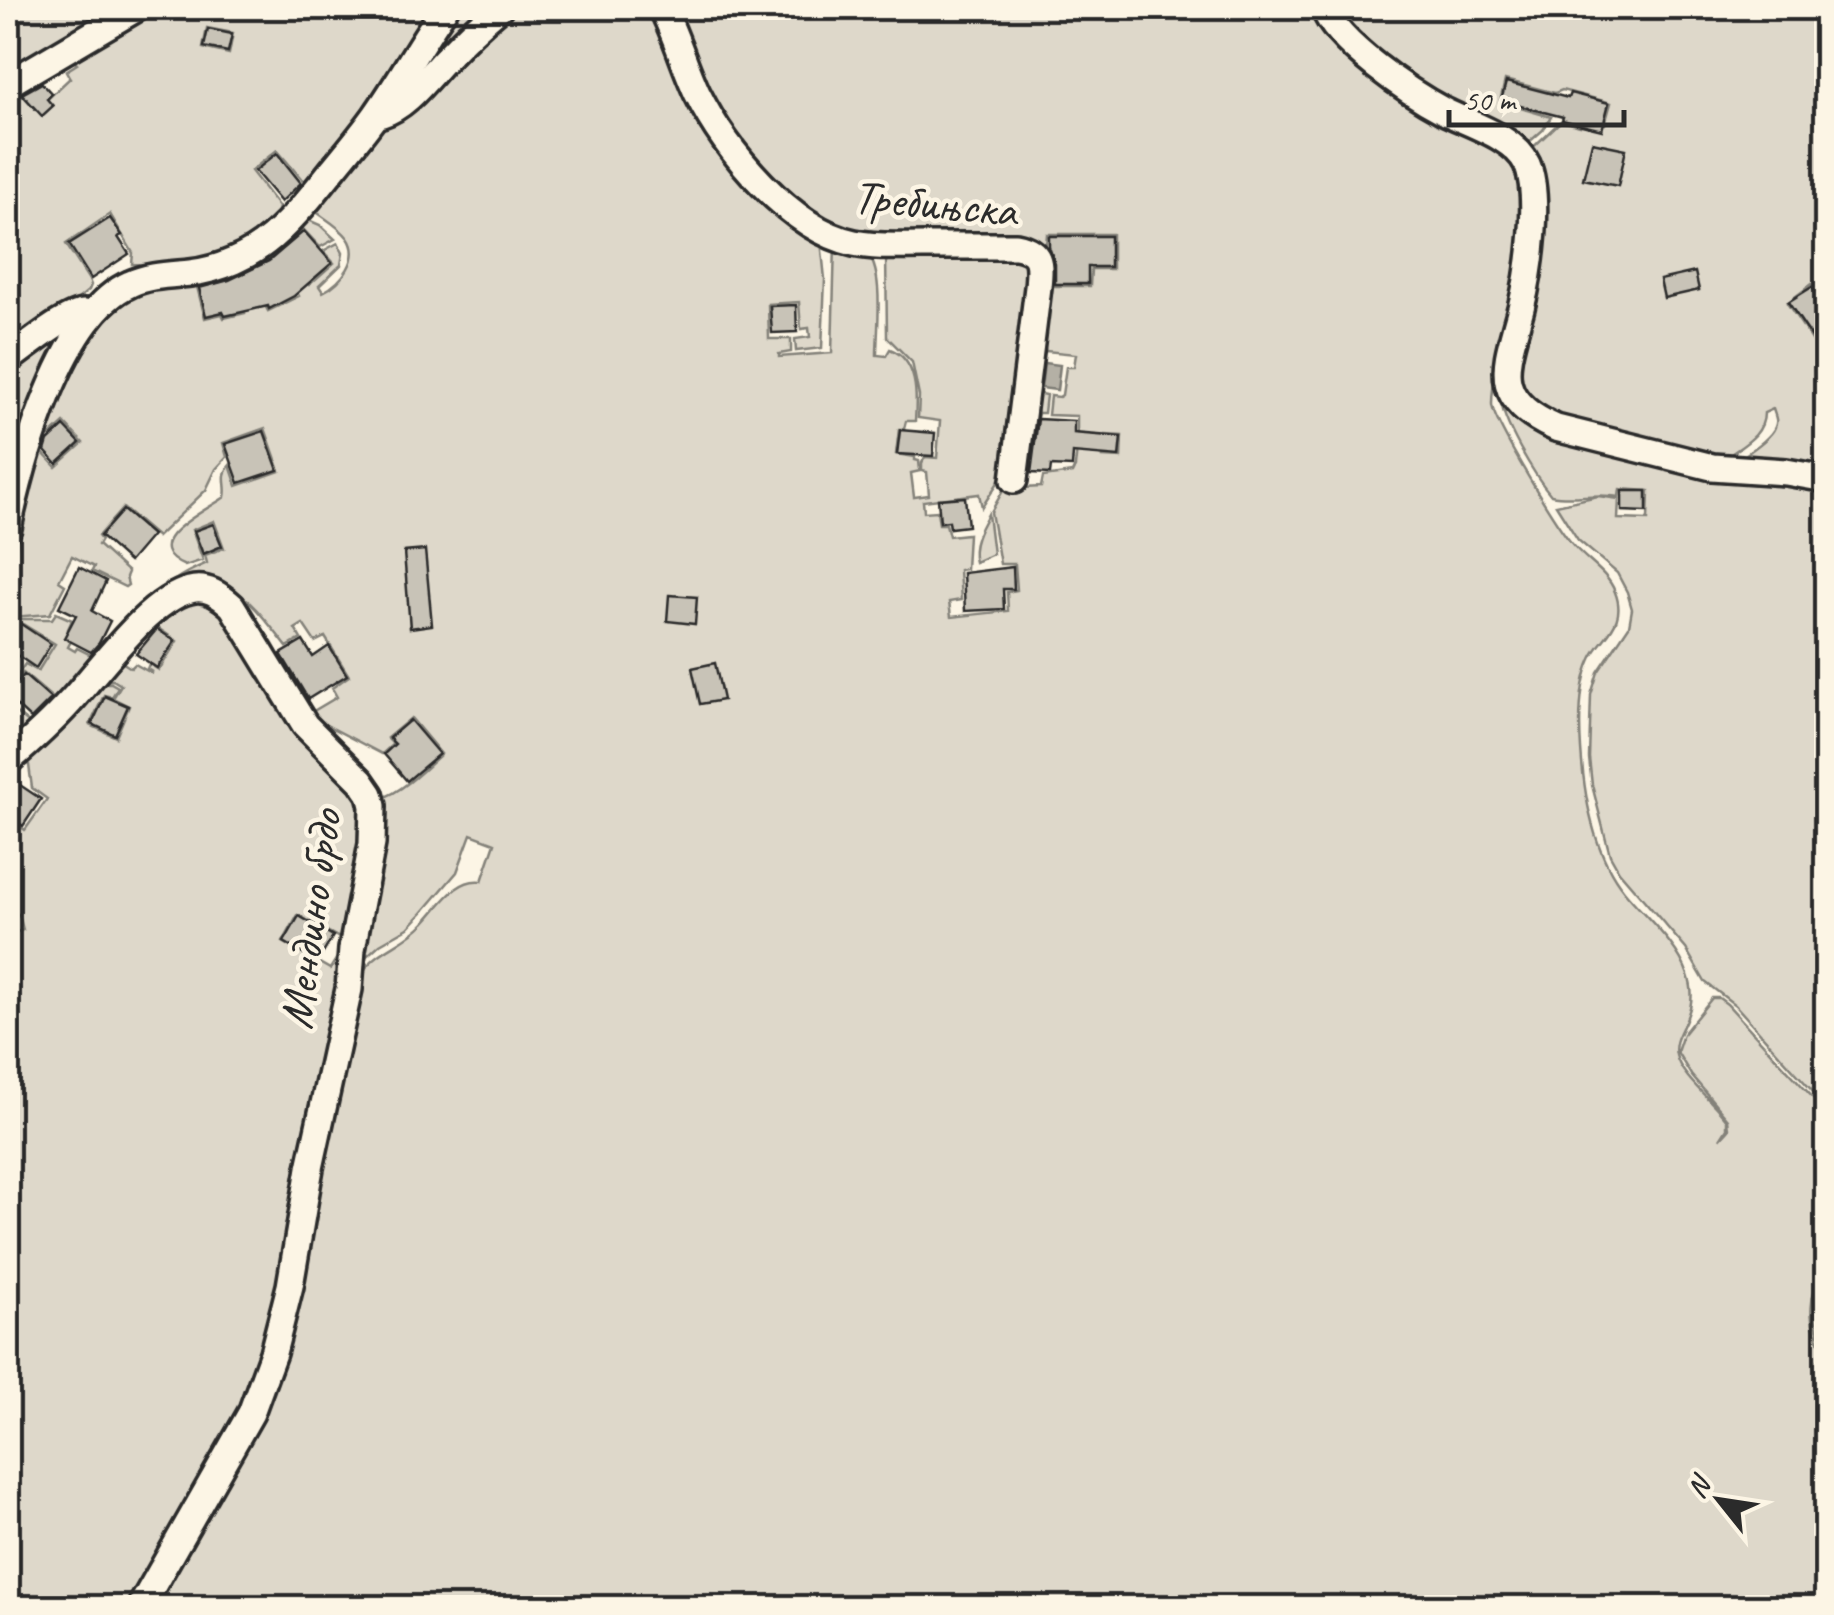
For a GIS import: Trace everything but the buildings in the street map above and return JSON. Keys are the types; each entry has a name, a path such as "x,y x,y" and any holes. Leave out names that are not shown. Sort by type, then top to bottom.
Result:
{"street":[{"path":"8,84 137,8"},
{"path":"8,528 19,476 47,396 72,345 92,316 111,296 131,284 159,275 194,273 219,266 260,246 302,207 375,116 445,8"},
{"path":"375,116 393,111 499,8"},
{"name":"Требињска","path":"662,8 710,117 762,185 801,220 834,238 858,244 1016,246 1036,254 1040,270 1014,480"},
{"path":"1324,8 1343,38 1389,74 1444,111 1511,145 1526,162 1534,207 1530,254 1522,306 1506,363 1507,382 1525,411 1556,428 1696,464 1826,479"},
{"path":"8,360 73,316 92,316"},
{"name":"Мендино брдо","path":"8,762 72,700 122,640 175,596 190,590 211,591 226,600 238,615 305,725 361,781 373,806 372,844 352,950 349,989 310,1168 290,1286 263,1384 235,1442 140,1608"}],"shaded area":[{"path":"8,8 128,8 24,66 12,51 8,53"},
{"path":"145,8 432,8 365,111 306,184 277,150 251,171 279,207 272,223 258,236 193,260 132,264 133,253 110,214 66,244 89,280 89,290 24,336 8,317 8,260 14,255 8,244 8,90 18,90 36,110 70,78 66,71 77,64 68,55","holes":["207,28 233,33 229,54 203,48"]},
{"path":"458,8 490,8 415,79 430,48"},
{"path":"509,8 654,8 669,37 683,80 735,159 786,215 821,241 825,279 822,348 796,351 795,339 810,337 809,328 801,329 799,302 768,304 769,339 791,339 791,352 779,357 832,353 835,244 855,246 866,252 878,286 877,355 886,356 890,349 899,354 914,379 915,421 906,421 904,429 899,429 896,454 919,461 920,471 911,473 914,497 929,495 922,463 925,457 937,458 940,421 918,418 919,396 912,362 887,337 886,252 1017,251 1031,258 1035,274 1014,443 997,484 982,507 979,494 923,501 924,512 937,511 939,524 946,524 949,536 968,534 966,569 959,570 961,600 949,602 951,617 1008,611 1007,592 1017,590 1015,564 1000,564 991,512 1004,489 1041,487 1043,477 1072,473 1077,448 1104,448 1103,457 1121,458 1122,436 1106,435 1104,444 1077,443 1077,416 1048,415 1050,396 1062,395 1066,367 1074,367 1076,354 1046,351 1038,357 1035,390 1046,395 1044,413 1030,418 1024,463 1044,286 1090,286 1091,269 1112,269 1112,234 1047,234 1046,245 1018,239 887,240 812,221 762,176 720,122 700,87 669,8 1318,8 1335,37 1368,66 1404,92 1488,134 1511,150 1525,173 1528,221 1516,309 1501,355 1492,404 1542,499 1575,547 1608,579 1618,603 1616,622 1587,669 1581,703 1580,738 1592,824 1613,876 1668,941 1688,975 1691,1002 1677,1039 1676,1055 1690,1080 1727,1120 1720,1139 1729,1129 1728,1119 1677,1052 1683,1034 1712,998 1727,1004 1826,1112 1826,1266 1815,1287 1811,1308 1815,1330 1826,1351 1818,1360 1826,1368 1826,1607 145,1607 244,1433 268,1381 291,1301 345,1022 359,978 371,962 417,930 456,888 482,881 495,843 471,834 457,872 422,913 408,928 380,944 358,964 378,843 378,802 363,775 324,738 363,773 381,798 405,786 441,754 411,718 387,738 393,744 382,754 308,718 234,602 269,637 277,651 274,654 310,713 337,697 332,688 349,676 325,637 315,642 303,624 295,629 301,639 287,647 242,596 211,583 173,593 150,609 166,587 207,563 205,555 224,548 214,521 192,530 203,560 185,566 171,557 167,548 179,528 225,497 225,477 230,465 237,486 280,471 265,428 223,443 227,457 206,490 157,537 123,508 98,536 98,545 128,572 128,585 92,571 94,567 72,556 59,581 65,585 50,614 12,617 23,512 40,450 56,467 83,443 64,423 50,436 46,432 84,344 114,306 156,286 196,283 205,318 245,313 236,276 222,277 245,268 268,311 299,296 278,255 263,262 261,259 276,248 309,285 334,263 323,251 338,243 343,253 341,265 319,286 323,292 330,288 348,269 352,246 341,230 315,211 316,206 384,120 423,93 489,23"},
{"path":"1329,8 1826,8 1826,283 1819,291 1826,304 1812,284 1787,303 1822,355 1826,352 1826,467 1734,463 1772,432 1776,422 1773,409 1764,413 1756,435 1723,460 1577,429 1518,393 1528,152 1561,121 1580,126 1582,118 1605,124 1611,103 1505,80 1500,102 1551,117 1527,144 1414,86"},
{"path":"306,219 320,225 335,239 320,247 303,229 282,247 280,245"},
{"path":"56,337 64,340 8,483 8,376 42,344"},
{"path":"1044,363 1060,365 1057,390 1041,388"},
{"path":"1500,396 1515,407 1826,482 1826,1106 1735,1005 1705,982 1686,949 1619,871 1610,855 1592,785 1591,695 1598,672 1629,626 1632,609 1617,573 1578,540 1556,505 1598,496 1619,499 1618,519 1648,520 1649,491 1620,489 1619,497 1602,495 1568,497 1551,495 1520,448 1506,420"},
{"path":"988,514 993,554 975,562 975,543"},
{"path":"176,599 215,599 353,778 368,813 343,940 298,915 283,942 330,969 338,956 345,963 257,1390 135,1607 8,1607 8,935 23,930 19,914 8,916 8,869 15,867 8,840 8,818 25,830 47,799 32,788 29,765 22,760 98,683 118,687 112,697 104,695 90,725 116,737 129,706 113,698 121,685 113,680 99,681 114,657 131,668 135,664 151,673 147,669 149,664 159,670 177,641 149,622"},
{"path":"56,613 72,620 68,629 75,633 68,647 93,656 99,652 70,695 8,754 8,722 16,713 34,727 34,721 54,699 23,673 8,689 25,664 38,671 55,644 21,623 16,626 16,619 52,619"},
{"path":"1826,1272 1826,1346 1815,1319"}]}
